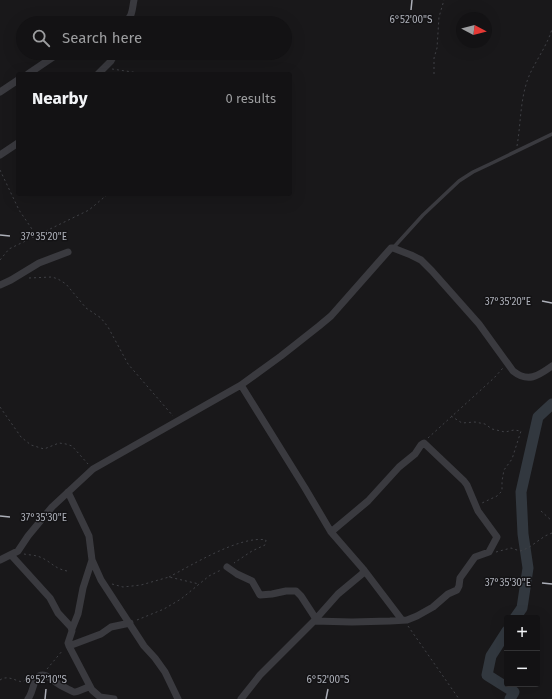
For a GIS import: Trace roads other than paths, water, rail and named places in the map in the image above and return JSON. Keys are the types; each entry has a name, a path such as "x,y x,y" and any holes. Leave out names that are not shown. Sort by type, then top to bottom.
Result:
{"street":[{"path":"130,16 134,0"},
{"path":"31,72 49,60"},
{"path":"101,72 106,68 111,60"},
{"path":"0,92 16,81"},
{"path":"0,155 16,145"},
{"path":"0,560 13,554 52,507 93,469 241,385 281,356 331,316 390,249 393,248 421,260 479,324 507,363 518,375 532,378 552,366"},
{"path":"0,284 39,263 68,252"},
{"path":"241,385 331,532 364,570 402,620"},
{"path":"315,620 352,622 402,620 424,613 448,594 457,590 460,578 475,557 489,552 497,536 482,518 464,481 427,445 423,443 415,454 398,468 368,501 331,532"},
{"path":"68,492 89,536 92,560 103,583 144,646 166,672 178,699"},
{"path":"13,554 50,598 58,613 72,629"},
{"path":"92,560 81,592 78,614 68,645 89,687 100,697 114,699"},
{"path":"226,567 252,581 260,595 296,591 301,596 315,620"},
{"path":"241,699 260,675 315,620 338,594 362,574 364,570"},
{"path":"68,645 102,634 111,627 130,623"},
{"path":"28,699 33,692 37,679 44,675 74,692 89,687"}],"lane":[{"path":"393,248 423,215 459,181 473,172 552,134"}],"waterway":[{"path":"517,615 522,608 528,568 523,534 521,492 538,417 552,404"},
{"path":"504,636 491,656 487,675 514,692 510,699"}]}
